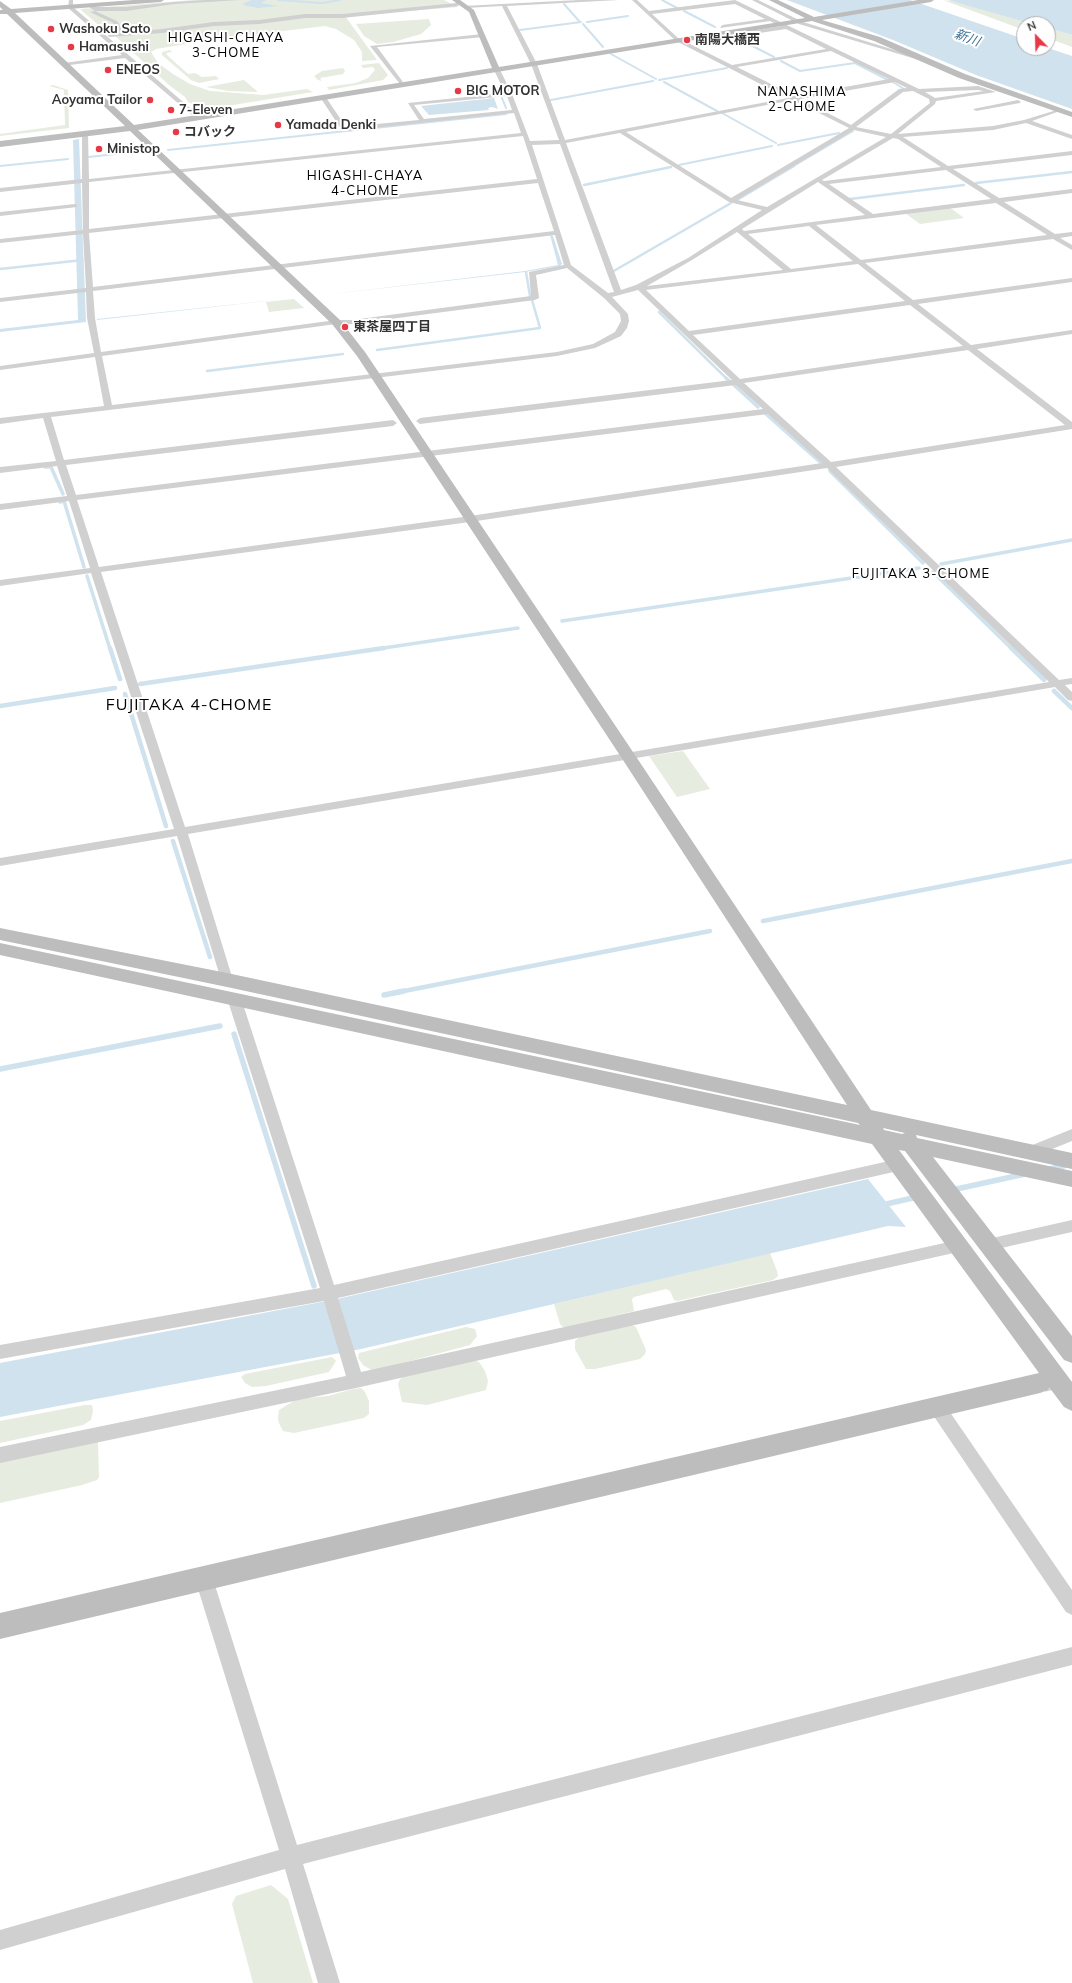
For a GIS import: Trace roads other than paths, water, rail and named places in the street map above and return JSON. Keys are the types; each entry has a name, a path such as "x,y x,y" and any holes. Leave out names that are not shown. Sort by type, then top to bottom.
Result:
{"street":[{"path":"0,12 10,12 70,3 161,0"},
{"path":"131,32 120,29 110,18 94,13 94,8 126,8 174,3 238,0"},
{"path":"120,29 111,35 131,32 162,31 208,25 258,22 305,16 342,16 446,6 456,2 504,5 563,1 617,0"},
{"path":"634,0 677,39 853,128 900,138 1072,248"},
{"path":"754,0 801,23 928,61"},
{"path":"772,0 811,18 877,39 962,76 1072,115"},
{"path":"811,18 915,0"},
{"path":"0,144 85,134 323,97 774,22 811,18 930,0"},
{"path":"432,1 446,6"},
{"path":"648,13 733,1 896,80 916,90 932,100 993,92 978,88 916,90 901,90 853,128 732,201"},
{"path":"0,3 336,322 361,354 628,755 878,1137 1072,1400"},
{"path":"70,3 126,56 195,114"},
{"path":"0,421 558,354 595,346 618,334 623,328 625,321 624,314 607,296 568,266 525,134 509,94 482,36 470,4"},
{"path":"504,5 533,62 618,293"},
{"path":"110,18 114,13 126,8"},
{"path":"677,39 707,39 787,27"},
{"path":"693,35 707,39"},
{"path":"400,82 373,46 482,36"},
{"path":"731,67 832,49"},
{"path":"64,65 126,56"},
{"path":"0,140 130,127 195,114 496,68"},
{"path":"528,143 563,142 896,80"},
{"path":"423,121 410,104 509,94"},
{"path":"323,97 343,128 516,112"},
{"path":"607,296 639,287 740,230 768,209 820,181 892,136 933,103 932,100"},
{"path":"988,114 976,110 1018,102"},
{"path":"892,136 993,128 1026,121 1058,110"},
{"path":"999,119 1012,124"},
{"path":"1026,121 1072,137"},
{"path":"621,131 732,201 768,209"},
{"path":"85,134 84,181 88,290 91,318 108,407"},
{"path":"0,190 525,134"},
{"path":"820,181 1072,153"},
{"path":"1057,154 1067,160"},
{"path":"0,241 541,181"},
{"path":"820,181 871,216"},
{"path":"740,230 810,224 1072,191"},
{"path":"0,214 75,206"},
{"path":"810,224 1072,426"},
{"path":"740,230 789,271"},
{"path":"0,300 557,233"},
{"path":"639,287 647,288 789,271 1072,234"},
{"path":"0,368 336,322 360,321 535,298 532,274 568,266"},
{"path":"688,333 1072,280"},
{"path":"639,287 738,382 829,465 1072,698"},
{"path":"420,421 738,382 1072,332"},
{"path":"0,506 769,411"},
{"path":"46,416 131,683 181,831 227,980"},
{"path":"0,470 393,423"},
{"path":"0,584 470,519 829,465 1072,426"},
{"path":"0,862 1072,681"},
{"path":"0,934 227,980 1072,1161"},
{"path":"0,949 878,1137 915,1150 987,1160 1072,1179"},
{"path":"234,998 356,1381"},
{"path":"896,1123 965,1216 1072,1353"},
{"path":"1030,1152 1072,1135"},
{"path":"0,1352 329,1293 898,1165"},
{"path":"988,1245 1072,1226"},
{"path":"0,1455 356,1381 958,1246"},
{"path":"0,1626 1040,1383"},
{"path":"937,1407 1072,1606"},
{"path":"204,1579 291,1856 329,1983"},
{"path":"0,1940 291,1856 1072,1656"}],"water":[{"path":"252,0 266,0 261,3 278,6 258,8 243,5 244,3"},
{"name":"新川","path":"787,0 910,0 1016,36 1016,56 1056,56 1056,51 1072,56 1072,109 976,75 893,40"},
{"path":"948,0 1072,0 1072,35 1056,30 1056,16 1016,16 1016,19"},
{"path":"494,98 498,109 492,107 488,108 489,110 429,115 421,106"},
{"path":"79,139 86,322 0,332 0,329 78,320 73,140"},
{"path":"550,235 553,236 562,264 560,266 525,272 323,295 525,271 558,265"},
{"path":"294,298 97,320 97,319"},
{"path":"868,1179 906,1227 888,1226 361,1349 0,1417 0,1363 337,1299"}],"waterway":[{"path":"278,0 322,3 340,0"},
{"path":"662,0 679,9"},
{"path":"564,4 579,21"},
{"path":"684,11 715,27"},
{"path":"587,22 628,16"},
{"path":"520,30 581,22"},
{"path":"583,24 603,47"},
{"path":"733,36 774,57"},
{"path":"611,54 656,79"},
{"path":"781,61 800,71 855,63 888,80"},
{"path":"659,80 727,68"},
{"path":"551,100 653,81"},
{"path":"664,82 717,111"},
{"path":"893,82 904,89"},
{"path":"502,98 506,108"},
{"path":"722,113 776,143"},
{"path":"168,150 506,114"},
{"path":"792,167 853,131"},
{"path":"778,145 839,133"},
{"path":"679,165 772,146"},
{"path":"89,157 141,151"},
{"path":"0,166 68,159"},
{"path":"737,200 794,166"},
{"path":"584,185 671,167"},
{"path":"976,183 1072,172"},
{"path":"850,199 964,185"},
{"path":"612,272 731,203"},
{"path":"0,269 83,260"},
{"path":"526,272 530,296"},
{"path":"377,350 540,328 532,300"},
{"path":"659,312 727,379"},
{"path":"207,371 343,354"},
{"path":"734,385 758,407"},
{"path":"766,414 820,462"},
{"path":"45,467 51,467 63,494"},
{"path":"830,471 923,563"},
{"path":"60,502 64,501 84,567"},
{"path":"941,564 1072,540"},
{"path":"562,621 919,568"},
{"path":"933,572 1012,649"},
{"path":"87,576 110,649"},
{"path":"377,649 518,628"},
{"path":"110,648 120,679"},
{"path":"140,684 384,648"},
{"path":"1011,648 1044,680"},
{"path":"0,706 115,688"},
{"path":"1054,691 1072,708"},
{"path":"125,694 166,826"},
{"path":"173,841 210,957"},
{"path":"763,921 1072,861"},
{"path":"399,992 710,931"},
{"path":"399,992 404,991"},
{"path":"384,995 399,992"},
{"path":"0,1069 220,1026"},
{"path":"234,1034 314,1286"},
{"path":"1050,1169 1072,1164"},
{"path":"952,1190 1025,1174"},
{"path":"882,1205 917,1197"}],"tunnel":[{"path":"1043,1382 1072,1375"}],"place":[{"name":"Washoku Sato","path":"51,29"},
{"name":"南陽大橋西","path":"687,40"},
{"name":"Hamasushi","path":"71,47"},
{"name":"ENEOS","path":"108,70"},
{"name":"BIG MOTOR","path":"458,91"},
{"name":"Aoyama Tailor","path":"150,100"},
{"name":"7-Eleven","path":"171,110"},
{"name":"Yamada Denki","path":"278,125"},
{"name":"コバック","path":"176,132"},
{"name":"Ministop","path":"99,149"},
{"name":"東茶屋四丁目","path":"345,327"}],"district":[{"name":"HIGASHI-CHAYA 3-CHOME","path":"226,46"},
{"name":"NANASHIMA 2-CHOME","path":"802,100"},
{"name":"HIGASHI-CHAYA 4-CHOME","path":"365,184"},
{"name":"FUJITAKA 3-CHOME","path":"921,574"},
{"name":"FUJITAKA 4-CHOME","path":"189,705"}]}
